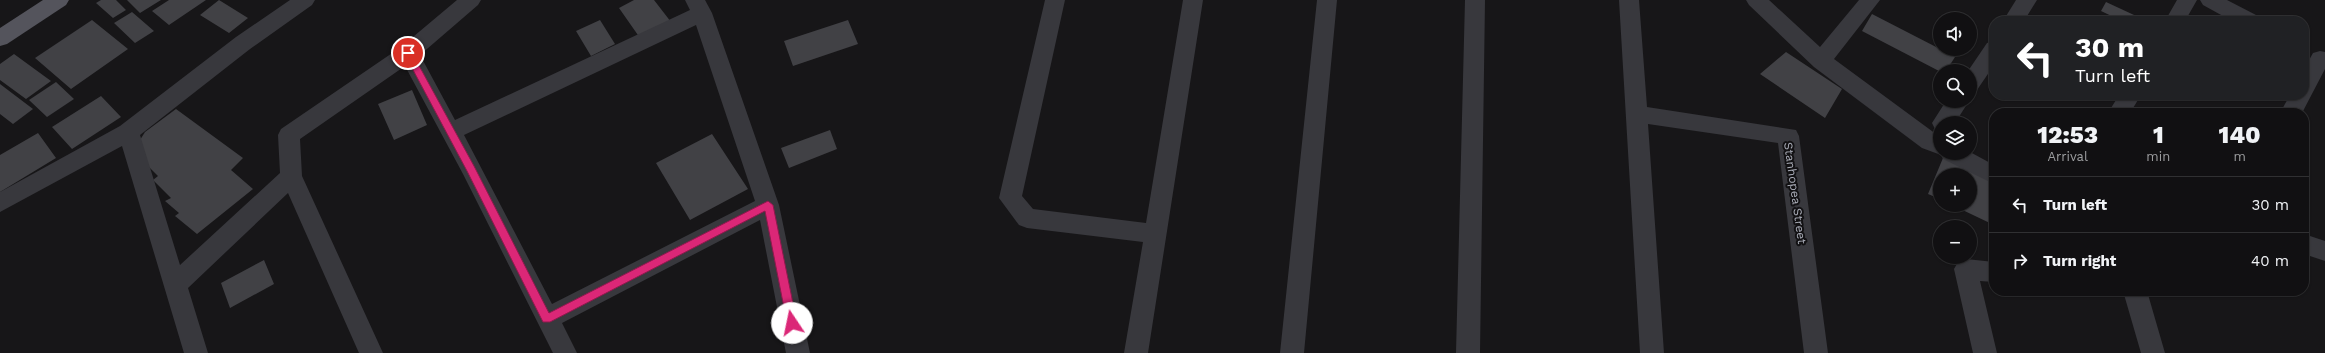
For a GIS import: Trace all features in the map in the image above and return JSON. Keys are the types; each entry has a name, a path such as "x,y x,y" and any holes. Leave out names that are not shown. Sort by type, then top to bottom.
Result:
{"main road":[{"path":"0,38 59,0"}],"street":[{"path":"0,203 128,132 243,43 305,0"},
{"path":"372,353 291,176 289,135 408,53 472,0"},
{"path":"1055,0 1010,198 1027,218 1156,234"},
{"path":"1136,353 1193,0"},
{"path":"1292,353 1327,0"},
{"path":"1468,353 1475,0"},
{"path":"1629,0 1652,353"},
{"path":"1756,0 1821,61 1933,136"},
{"path":"1821,61 1870,0"},
{"path":"2016,16 2027,0"},
{"path":"2178,16 2187,0"},
{"path":"2210,0 2240,16"},
{"path":"450,133 698,6 768,205 798,353"},
{"path":"408,53 450,133 471,168 565,353"},
{"path":"1977,74 1989,56"},
{"path":"2309,76 2316,57"},
{"name":"Stanhopea Street","path":"1636,114 1788,136 1816,353"},
{"path":"128,132 196,353"},
{"path":"1965,160 1989,172"},
{"path":"175,285 291,176"},
{"path":"547,319 768,205"},
{"path":"2309,246 2325,251"},
{"path":"1985,353 1966,269 1989,271"},
{"path":"2136,296 2153,353"}],"building":[{"path":"101,0 116,0 126,10 113,18 96,3"},
{"path":"127,0 161,0 140,13"},
{"path":"169,0 206,0 169,25 152,11"},
{"path":"219,0 248,18 229,33 200,15"},
{"path":"634,0 654,0 671,22 640,38 619,8"},
{"path":"2106,2 2136,16 2112,16 2101,11"},
{"path":"132,12 154,31 135,43 114,23"},
{"path":"1872,14 1933,46 1933,56 1955,57 1950,64 1933,64 1933,68 1862,31"},
{"path":"92,20 128,49 71,89 35,58"},
{"path":"600,20 615,44 591,56 576,31"},
{"path":"848,20 858,44 793,66 784,41"},
{"path":"1786,52 1842,89 1825,118 1760,74"},
{"path":"14,54 51,81 26,99 0,80 0,64"},
{"path":"56,82 74,99 47,117 29,100"},
{"path":"0,84 33,109 13,124 0,114"},
{"path":"412,90 427,125 394,140 378,104"},
{"path":"101,96 121,117 72,149 52,127"},
{"path":"176,109 243,158 231,170 253,189 197,234 175,216 179,213 165,201 171,198 153,180 158,176 149,167 140,140 145,132"},
{"path":"830,130 837,149 789,168 781,148"},
{"path":"38,133 56,158 0,192 0,155"},
{"path":"712,134 748,189 690,220 656,163"},
{"path":"1942,160 1947,160 1964,168 1939,168"},
{"path":"1977,174 1989,180 1989,223 1967,212 1977,212"},
{"path":"1933,182 1933,196 1928,194"},
{"path":"264,260 274,284 230,308 221,283"}],"route":[{"path":"408,53 450,133 471,168 547,319 768,205 792,323"}]}
